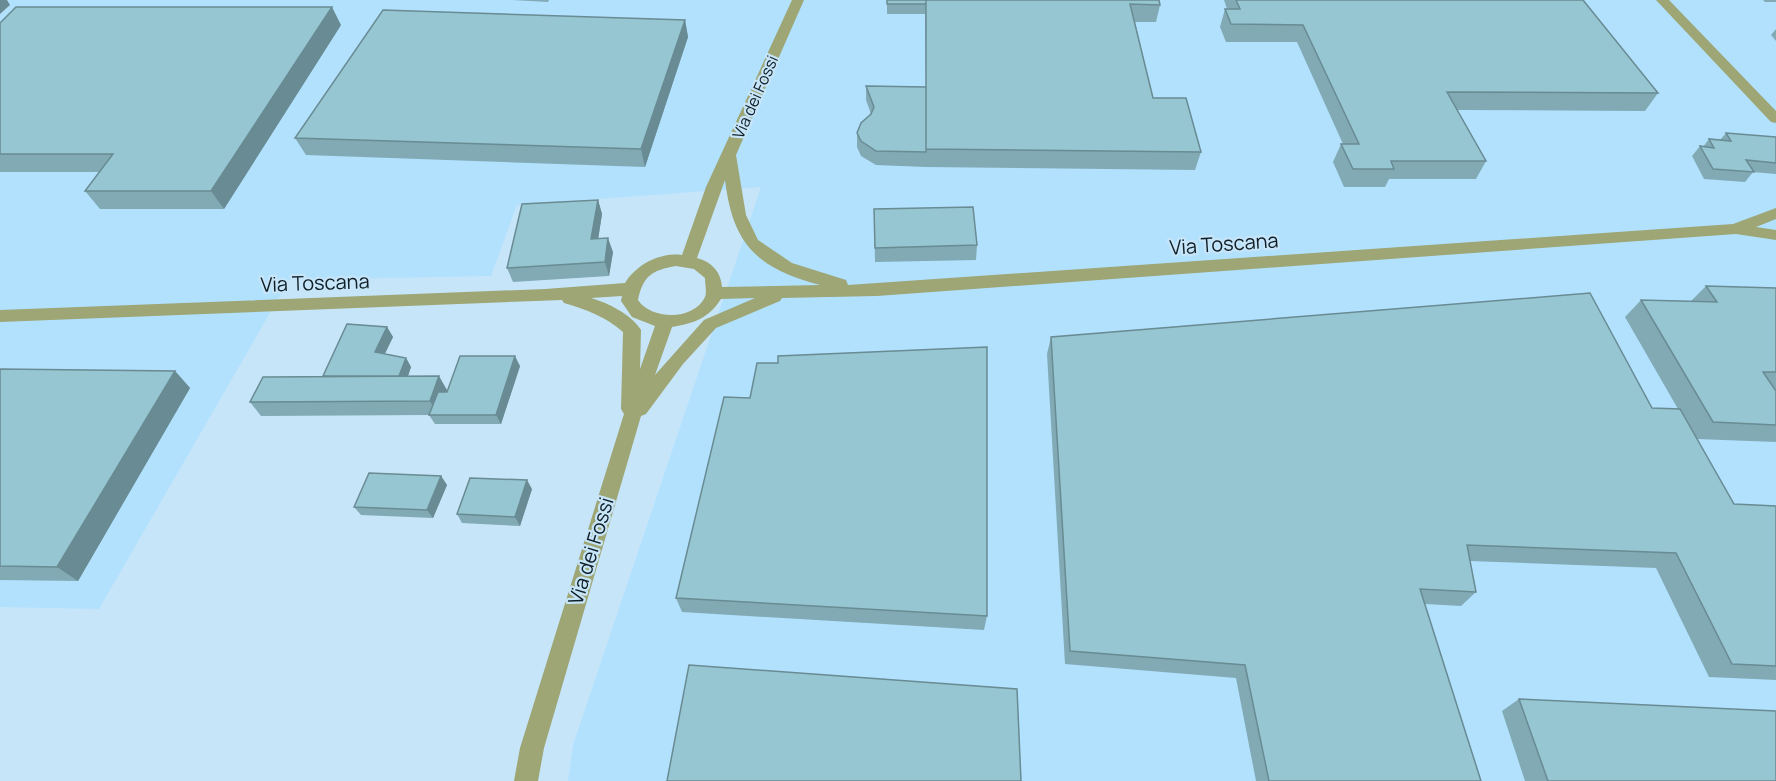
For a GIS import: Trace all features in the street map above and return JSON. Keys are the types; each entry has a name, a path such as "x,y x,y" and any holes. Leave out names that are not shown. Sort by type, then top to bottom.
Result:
{"street":[{"name":"Via dei Fossi","path":"688,261 714,187 798,0"},
{"path":"1662,0 1776,119"},
{"path":"729,156 737,206 746,234 771,260 808,278 877,290"},
{"name":"Via Toscana","path":"1736,229 1776,213"},
{"name":"Via Toscana","path":"716,293 877,290 1736,229 1776,235"},
{"path":"688,261 707,269 716,284 716,293 711,302 697,314 679,321 665,322 652,320 633,308 631,289 635,280 652,266 664,262 688,261"},
{"name":"Via Toscana","path":"0,316 545,296 631,289"},
{"path":"630,422 677,359 710,324 783,293"},
{"path":"545,296 585,302 611,311 632,330 630,422"},
{"name":"Via dei Fossi","path":"526,781 532,748 630,422 665,322"}],"shaded area":[{"path":"0,0 1776,0 1776,781 568,781 573,745 761,187 517,205 491,276 289,280 99,609 0,607"}],"building":[{"path":"887,0 926,0 926,4 887,4"},
{"path":"926,0 1159,0 1160,5 1130,4 1153,98 1186,98 1201,152 926,149"},
{"path":"1236,0 1583,0 1658,93 1447,92 1486,161 1391,161 1394,169 1353,169 1341,144 1359,144 1303,25 1231,24 1225,9 1240,9"},
{"path":"16,7 332,7 211,191 85,191 113,154 0,154 0,23"},
{"path":"383,10 685,20 641,149 295,138"},
{"path":"866,86 926,87 926,152 876,151 861,141 857,133 861,123 871,114 874,107"},
{"path":"1726,133 1776,137 1776,163 1746,160 1754,172 1713,169 1700,146 1714,148 1709,139 1731,141"},
{"path":"598,200 591,239 608,238 605,262 507,268 522,204"},
{"path":"973,207 977,245 875,248 874,209"},
{"path":"1706,286 1776,288 1776,372 1763,372 1776,391 1776,425 1713,422 1641,300 1717,302"},
{"path":"1590,293 1652,408 1680,409 1734,504 1776,506 1776,666 1732,664 1676,553 1467,545 1476,592 1420,589 1481,781 1269,781 1245,665 1070,651 1051,337"},
{"path":"347,324 387,327 375,352 406,358 399,376 323,376"},
{"path":"987,347 987,616 676,598 724,397 750,398 757,363 778,363 778,356"},
{"path":"460,356 515,356 496,415 429,415 438,392 447,392"},
{"path":"0,369 175,371 57,567 0,566"},
{"path":"439,376 430,401 250,402 263,377"},
{"path":"369,473 441,476 427,510 354,507"},
{"path":"470,478 527,480 515,517 457,514"},
{"path":"689,665 1017,689 1021,781 667,781"},
{"path":"1519,699 1776,711 1776,781 1548,781"}]}
